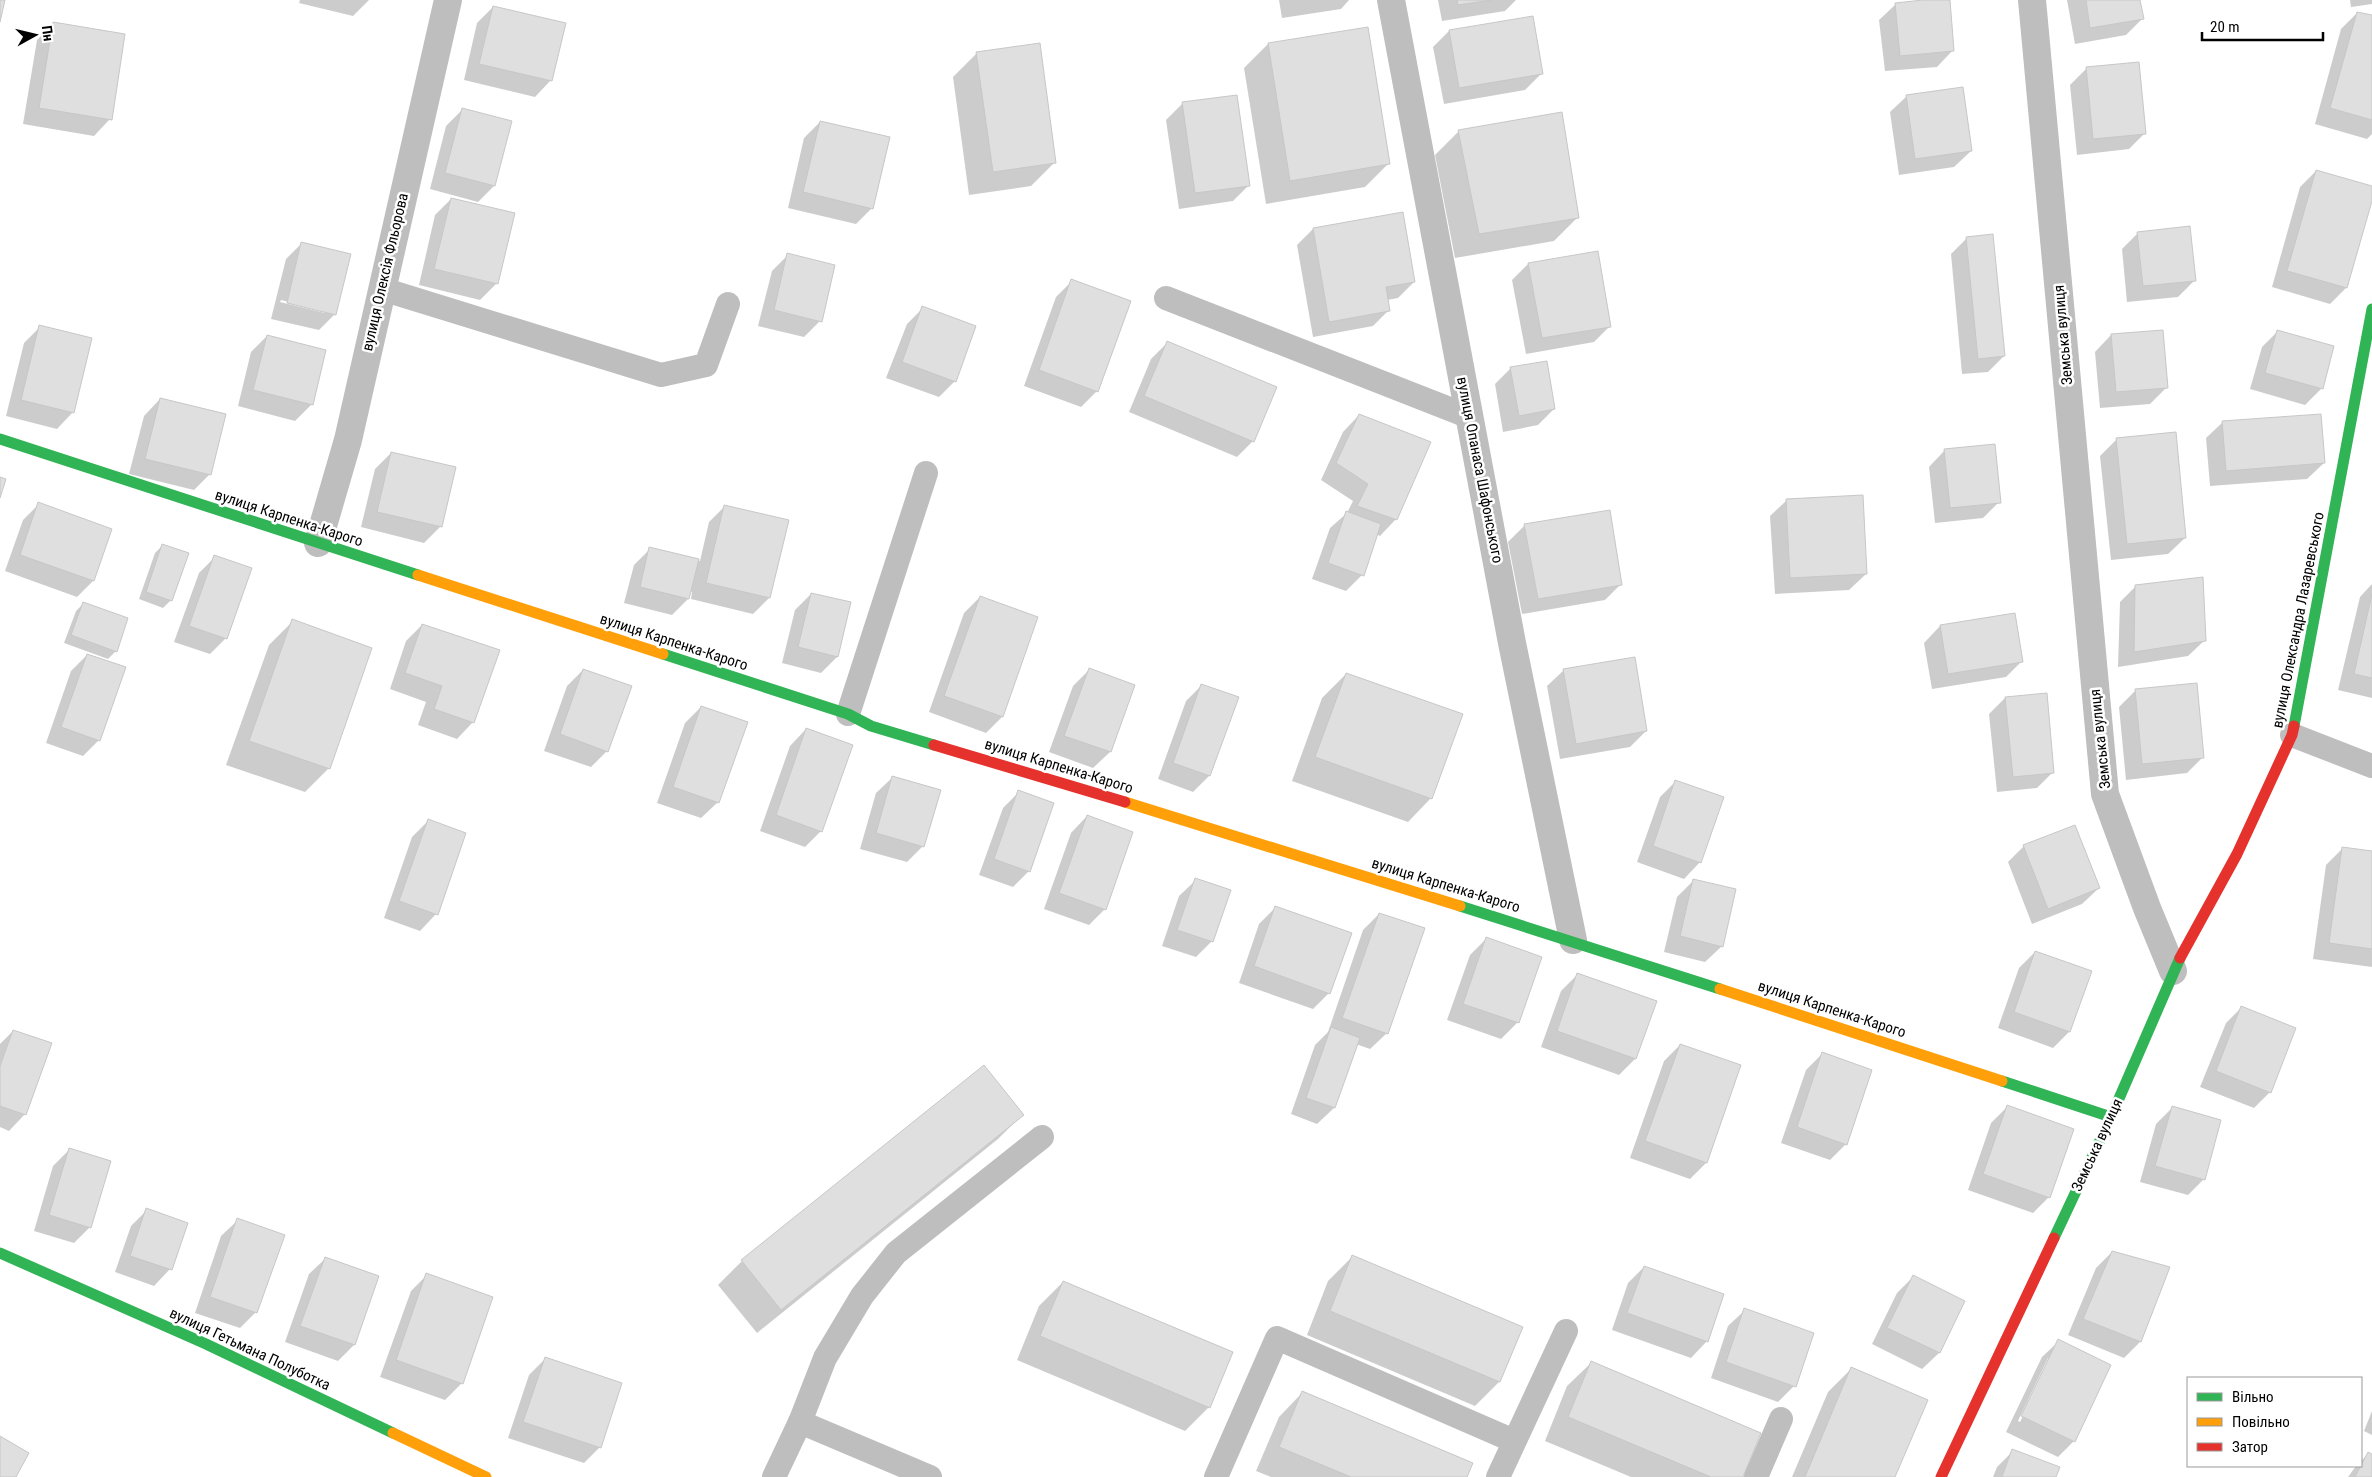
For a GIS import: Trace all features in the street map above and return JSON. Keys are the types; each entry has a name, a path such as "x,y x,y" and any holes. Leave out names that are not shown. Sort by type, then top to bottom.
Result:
{"street":[{"name":"вулиця Олексія Фльорова","path":"318,543 348,440 448,0"},
{"name":"вулиця Опанаса Шафонського","path":"1391,0 1514,653 1573,940"},
{"name":"Земська вулиця","path":"1941,1477 2111,1117 2173,971 2146,908 2105,794 2032,0"},
{"name":"вулиця Олександра Лазаревського","path":"2173,971 2237,854 2292,735 2372,309"},
{"name":"вулиця Карпенка-Карого","path":"0,439 848,714 871,726 1079,787 1573,940 2111,1117"},
{"name":"вулиця Гетьмана Полуботка","path":"0,1254 206,1344 486,1477"}],"lane":[{"path":"382,288 660,375 706,365 728,304"},
{"path":"1166,298 1470,417"},
{"path":"848,714 926,473"},
{"path":"2292,735 2372,766"},
{"path":"774,1477 800,1422 825,1358 862,1296 896,1253 1042,1137"},
{"path":"1498,1477 1566,1331"},
{"path":"1216,1477 1277,1338 1514,1441"},
{"path":"1756,1477 1781,1419"},
{"path":"800,1422 930,1477"}],"building":[{"path":"0,0 5,0 0,22"},
{"path":"1457,0 1491,0 1458,5"},
{"path":"1950,0 1954,51 1900,56 1895,3"},
{"path":"2086,0 2140,0 2144,19 2090,28"},
{"path":"493,6 566,23 552,81 479,64"},
{"path":"2357,12 2372,15 2372,120 2330,108"},
{"path":"1533,16 1543,74 1459,88 1449,30"},
{"path":"53,22 125,34 112,120 39,108"},
{"path":"1368,27 1390,164 1290,181 1268,43"},
{"path":"1040,43 1056,163 993,172 976,52"},
{"path":"2139,62 2146,134 2093,139 2086,67"},
{"path":"1963,87 1972,151 1915,159 1906,95"},
{"path":"1237,95 1250,186 1195,193 1182,102"},
{"path":"462,108 512,121 495,186 445,173"},
{"path":"1562,112 1579,218 1479,234 1458,130"},
{"path":"820,121 890,137 873,209 803,192"},
{"path":"2316,170 2372,186 2372,201 2347,288 2287,271"},
{"path":"451,198 515,213 498,284 434,269"},
{"path":"1403,212 1415,282 1386,287 1390,311 1329,322 1313,228"},
{"path":"2190,226 2196,281 2143,286 2137,232"},
{"path":"1993,234 2005,356 1978,359 1966,237"},
{"path":"301,242 351,254 336,315 287,303"},
{"path":"1598,251 1611,327 1542,338 1528,263"},
{"path":"787,253 835,265 822,322 774,310"},
{"path":"1071,279 1131,301 1098,392 1039,370"},
{"path":"922,306 976,326 956,382 902,362"},
{"path":"39,325 92,338 74,413 21,400"},
{"path":"2163,330 2168,388 2116,392 2111,334"},
{"path":"2277,330 2334,346 2323,389 2265,373"},
{"path":"267,335 326,350 313,405 253,390"},
{"path":"1167,341 1277,387 1254,442 1144,396"},
{"path":"1547,361 1555,409 1519,416 1510,367"},
{"path":"160,398 226,414 211,475 145,459"},
{"path":"1359,414 1431,442 1397,520 1357,506 1368,484 1336,463"},
{"path":"2321,414 2325,463 2226,471 2222,421"},
{"path":"2176,432 2186,538 2127,544 2116,438"},
{"path":"1995,444 2001,503 1950,508 1944,449"},
{"path":"391,452 456,467 442,527 377,512"},
{"path":"0,477 6,479 0,498"},
{"path":"1863,495 1867,574 1790,578 1786,499"},
{"path":"38,502 112,529 94,581 20,555"},
{"path":"724,505 789,520 770,598 706,583"},
{"path":"1610,510 1622,585 1538,599 1524,524"},
{"path":"1346,511 1381,524 1364,576 1328,563"},
{"path":"162,544 189,553 172,601 146,592"},
{"path":"649,547 699,559 689,599 640,587"},
{"path":"214,555 252,568 227,639 189,626"},
{"path":"2203,577 2206,641 2134,652 2135,585"},
{"path":"811,593 851,602 838,657 798,647"},
{"path":"2372,594 2372,678 2354,674"},
{"path":"980,596 1038,617 1003,717 944,696"},
{"path":"83,602 128,618 117,652 71,635"},
{"path":"2015,613 2023,662 1948,674 1940,625"},
{"path":"292,619 372,648 330,769 249,741"},
{"path":"422,624 500,650 474,723 434,709 442,686 405,673"},
{"path":"87,654 126,667 100,741 61,727"},
{"path":"1635,657 1647,731 1576,744 1563,669"},
{"path":"1089,668 1135,685 1111,752 1064,736"},
{"path":"583,669 632,686 608,752 560,734"},
{"path":"1346,673 1463,714 1432,799 1315,757"},
{"path":"2197,683 2204,758 2142,764 2135,689"},
{"path":"1201,684 1239,697 1210,776 1173,763"},
{"path":"2047,693 2054,773 2013,777 2005,697"},
{"path":"701,706 748,722 719,803 673,787"},
{"path":"806,728 853,745 822,832 776,815"},
{"path":"892,776 941,790 924,847 876,833"},
{"path":"1675,780 1724,797 1701,863 1653,846"},
{"path":"1018,790 1054,803 1030,872 994,859"},
{"path":"1087,815 1133,832 1106,910 1059,893"},
{"path":"428,819 466,833 438,915 399,901"},
{"path":"2075,825 2100,888 2048,909 2023,845"},
{"path":"2342,847 2372,851 2372,949 2329,943"},
{"path":"1195,878 1231,890 1213,942 1177,930"},
{"path":"1693,879 1736,889 1723,947 1680,936"},
{"path":"1275,906 1352,933 1330,994 1254,966"},
{"path":"1379,913 1425,928 1388,1034 1342,1018"},
{"path":"1486,937 1542,957 1519,1023 1463,1004"},
{"path":"2035,951 2092,971 2070,1032 2014,1012"},
{"path":"1577,973 1657,1001 1636,1059 1557,1031"},
{"path":"2241,1006 2296,1028 2271,1093 2216,1071"},
{"path":"1331,1027 1360,1038 1335,1108 1306,1098"},
{"path":"13,1030 52,1043 26,1115 0,1106 0,1066"},
{"path":"1680,1044 1741,1065 1707,1163 1645,1141"},
{"path":"1822,1052 1872,1070 1847,1145 1797,1127"},
{"path":"984,1065 1024,1115 781,1310 741,1260"},
{"path":"2007,1105 2074,1129 2050,1198 1983,1174"},
{"path":"2172,1106 2221,1120 2205,1180 2155,1166"},
{"path":"69,1148 111,1161 91,1228 49,1215"},
{"path":"146,1208 188,1223 172,1270 130,1256"},
{"path":"237,1218 285,1235 257,1313 210,1297"},
{"path":"2112,1251 2170,1267 2141,1342 2083,1319"},
{"path":"1352,1255 1523,1327 1500,1382 1330,1311"},
{"path":"325,1257 379,1276 355,1345 300,1326"},
{"path":"1644,1266 1724,1294 1708,1342 1627,1313"},
{"path":"426,1273 493,1297 463,1384 396,1360"},
{"path":"1913,1275 1965,1301 1940,1353 1887,1328"},
{"path":"1063,1281 1233,1352 1210,1408 1040,1336"},
{"path":"1744,1308 1814,1333 1796,1387 1726,1362"},
{"path":"2058,1339 2111,1365 2075,1442 2021,1416"},
{"path":"545,1357 622,1383 601,1448 523,1422"},
{"path":"1591,1361 1761,1433 1743,1477 1711,1477 1568,1417"},
{"path":"1851,1367 1928,1400 1895,1477 1805,1477"},
{"path":"1302,1391 1473,1463 1467,1477 1351,1477 1279,1447"},
{"path":"0,1436 29,1453 16,1477 0,1477"},
{"path":"2012,1449 2060,1467 2056,1477 2002,1477"},
{"path":"2368,1452 2372,1454 2372,1477 2355,1477 2362,1467"}],"traffic: fast":[{"path":"2294,726 2372,309"},
{"path":"0,439 418,575"},
{"path":"663,654 848,714 871,726 934,745"},
{"path":"1460,906 1720,989"},
{"path":"2054,1238 2111,1117 2180,958"},
{"path":"2002,1081 2111,1117"},
{"path":"0,1253 206,1344 393,1433"}],"traffic: slow":[{"path":"418,575 663,654"},
{"path":"1125,802 1460,906"},
{"path":"1720,989 2002,1081"},
{"path":"393,1433 486,1477"}],"traffic: jam":[{"path":"2180,958 2237,854 2292,735 2294,726"},
{"path":"934,745 1125,802"},
{"path":"1941,1477 2054,1238"}]}
